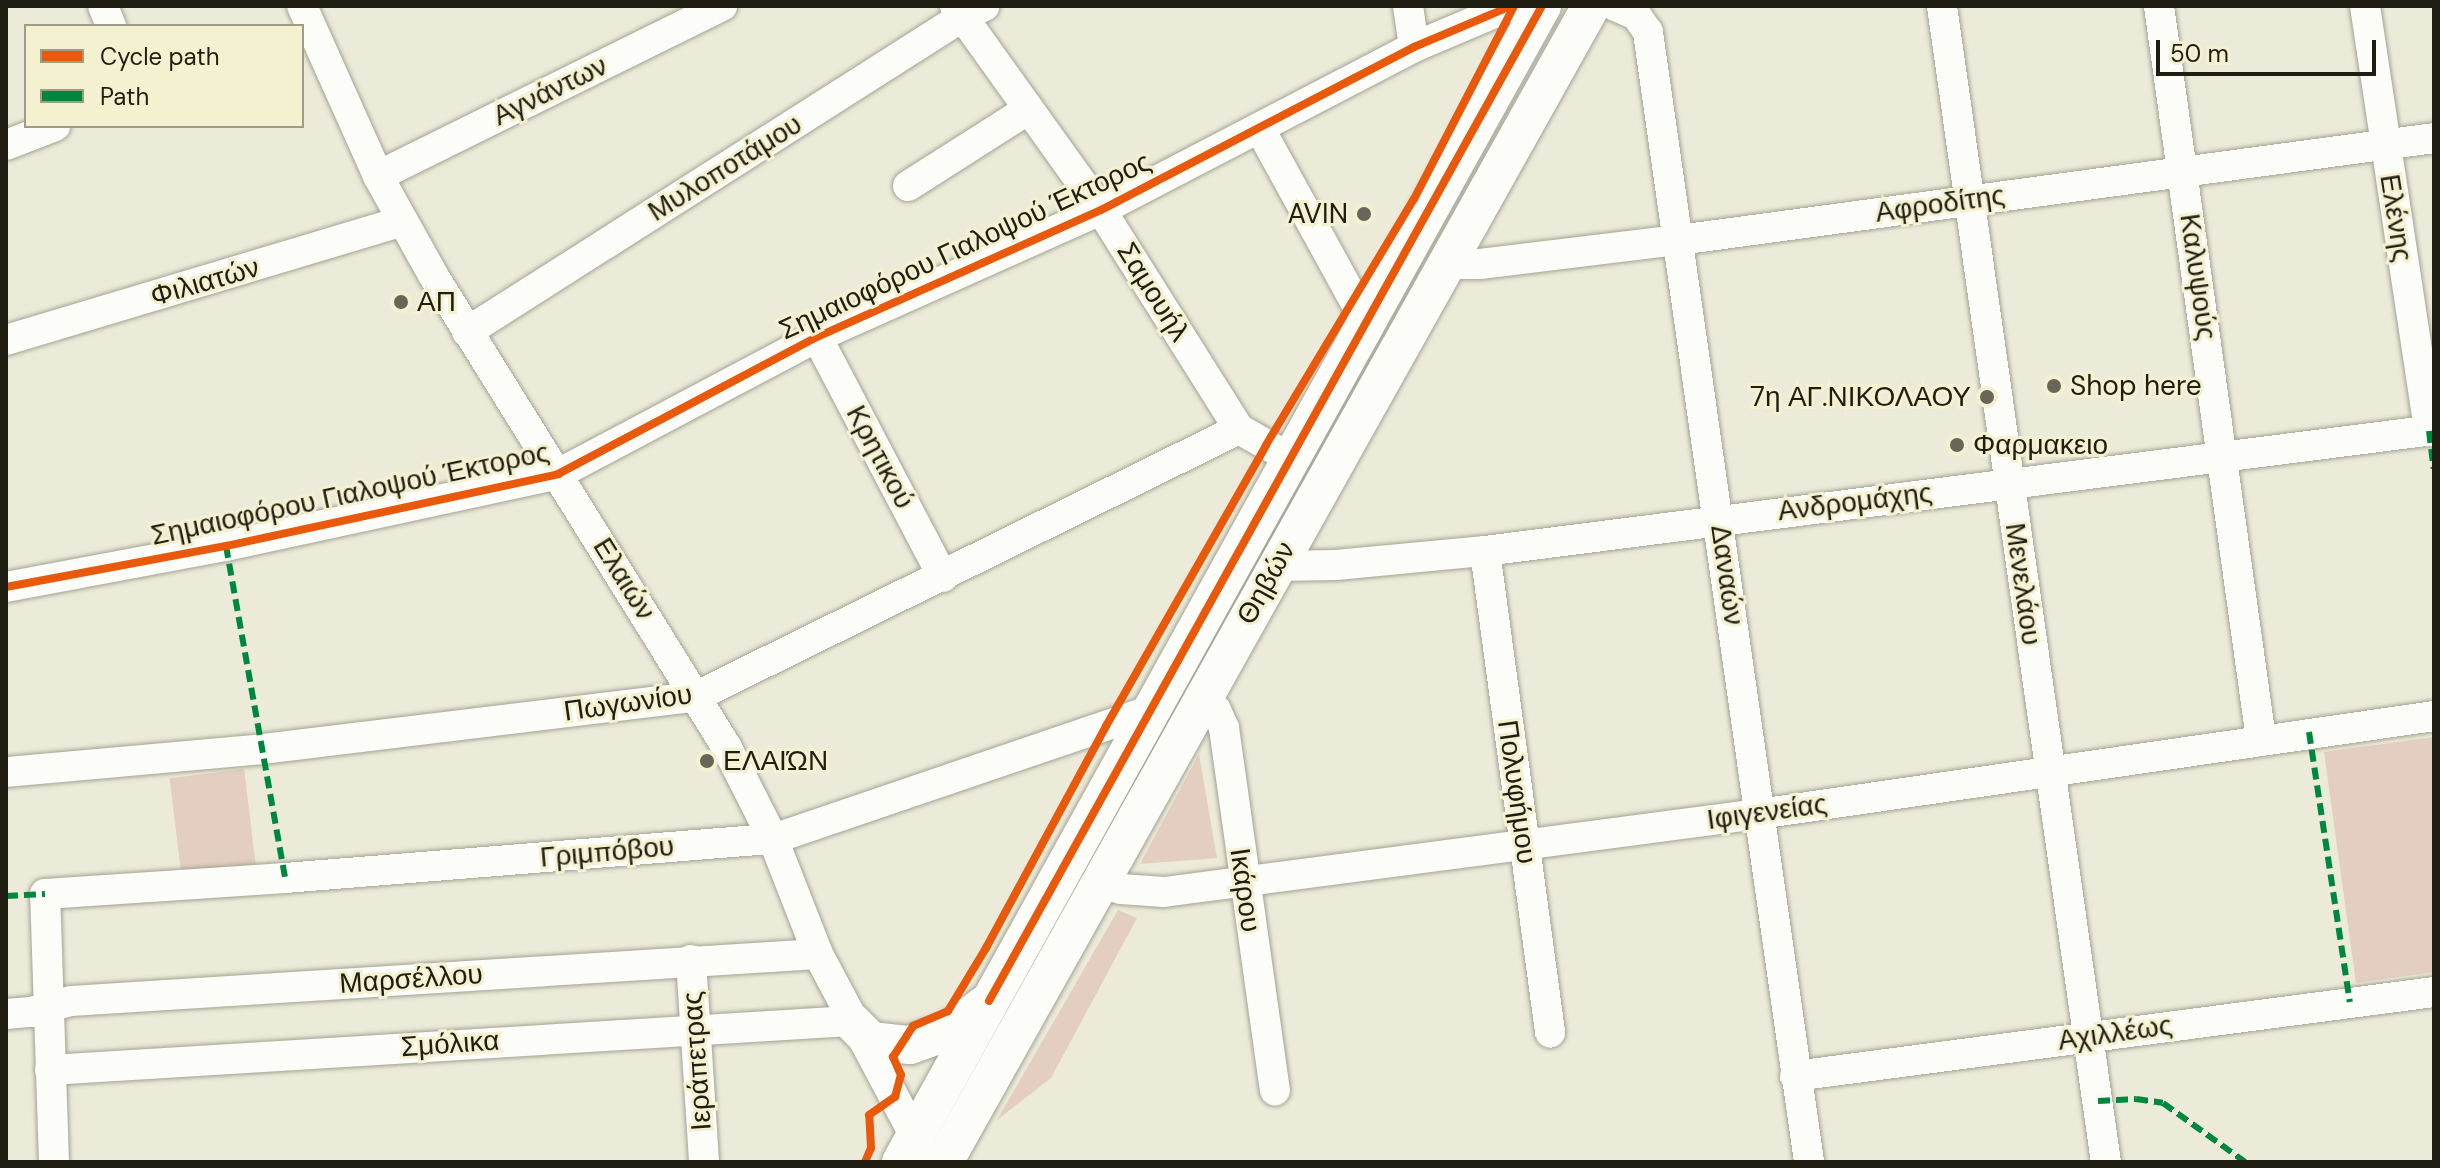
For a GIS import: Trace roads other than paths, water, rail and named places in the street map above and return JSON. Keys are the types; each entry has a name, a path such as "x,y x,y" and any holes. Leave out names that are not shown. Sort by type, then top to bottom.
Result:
{"main road":[{"name":"Θηβών","path":"915,1154 989,1001 1542,6"},
{"name":"Θηβών","path":"944,1162 1591,6"},
{"path":"851,1021 871,1041 910,1045 952,1030 989,1001"}],"street":[{"name":"Αγνάντων","path":"378,176 722,6"},
{"path":"1408,6 1414,47"},
{"name":"Σημαιοφόρου Γιαλοψού Έκτορος","path":"6,587 226,546 558,474 817,337 1101,210 1414,47 1511,6"},
{"name":"Δαναών","path":"1615,6 1636,15 1648,32 1809,1162"},
{"name":"Μενελάου","path":"1942,6 2106,1162"},
{"name":"Καλυψούς","path":"2159,6 2261,739"},
{"name":"Ελένης","path":"2365,6 2431,430"},
{"name":"Σαμουήλ","path":"967,10 1029,109 1101,210 1239,429 1290,458"},
{"name":"Μυλοποτάμου","path":"467,332 967,10"},
{"name":"Ελαιών","path":"308,17 378,176 402,221 467,332 697,696 773,839 818,954 915,1154"},
{"path":"908,186 1029,109"},
{"path":"6,145 50,128"},
{"path":"1260,129 1366,322"},
{"name":"Αφροδίτης","path":"1446,264 1480,264 1679,240 2434,138"},
{"name":"Φιλιατών","path":"6,340 241,272 402,221"},
{"name":"Κρητικού","path":"817,337 943,577"},
{"name":"Πωγωνίου","path":"6,772 262,749 697,696 1239,429"},
{"name":"Ανδρομάχης","path":"1276,566 1336,565 1485,551 2431,430"},
{"name":"Πολυφήμου","path":"1485,551 1550,1033"},
{"name":"Ικάρου","path":"1201,698 1222,719 1275,1090"},
{"name":"Γριμπόβου","path":"48,1007 45,894 773,839 1149,711"},
{"name":"Ιφιγενείας","path":"1099,883 1121,889 1164,892 1759,814 2434,716"},
{"name":"Μαρσέλλου","path":"6,1014 71,1001 818,954"},
{"name":"Ιεράπετρας","path":"691,960 704,1162"},
{"name":"Αχιλλέως","path":"1795,1076 2434,992"},
{"path":"48,1007 54,1162"},
{"name":"Σμόλικα","path":"50,1070 694,1028 851,1021"}],"place":[{"name":"AVIN","path":"1364,214"},
{"name":"ΑΠ","path":"401,302"},
{"name":"Shop here","path":"2054,386"},
{"name":"7η ΑΓ.ΝΙΚΟΛΑΟΥ","path":"1987,397"},
{"name":"Φαρμακειο","path":"1957,445"},
{"name":"ΕΛΑΙΏΝ","path":"707,761"}]}
